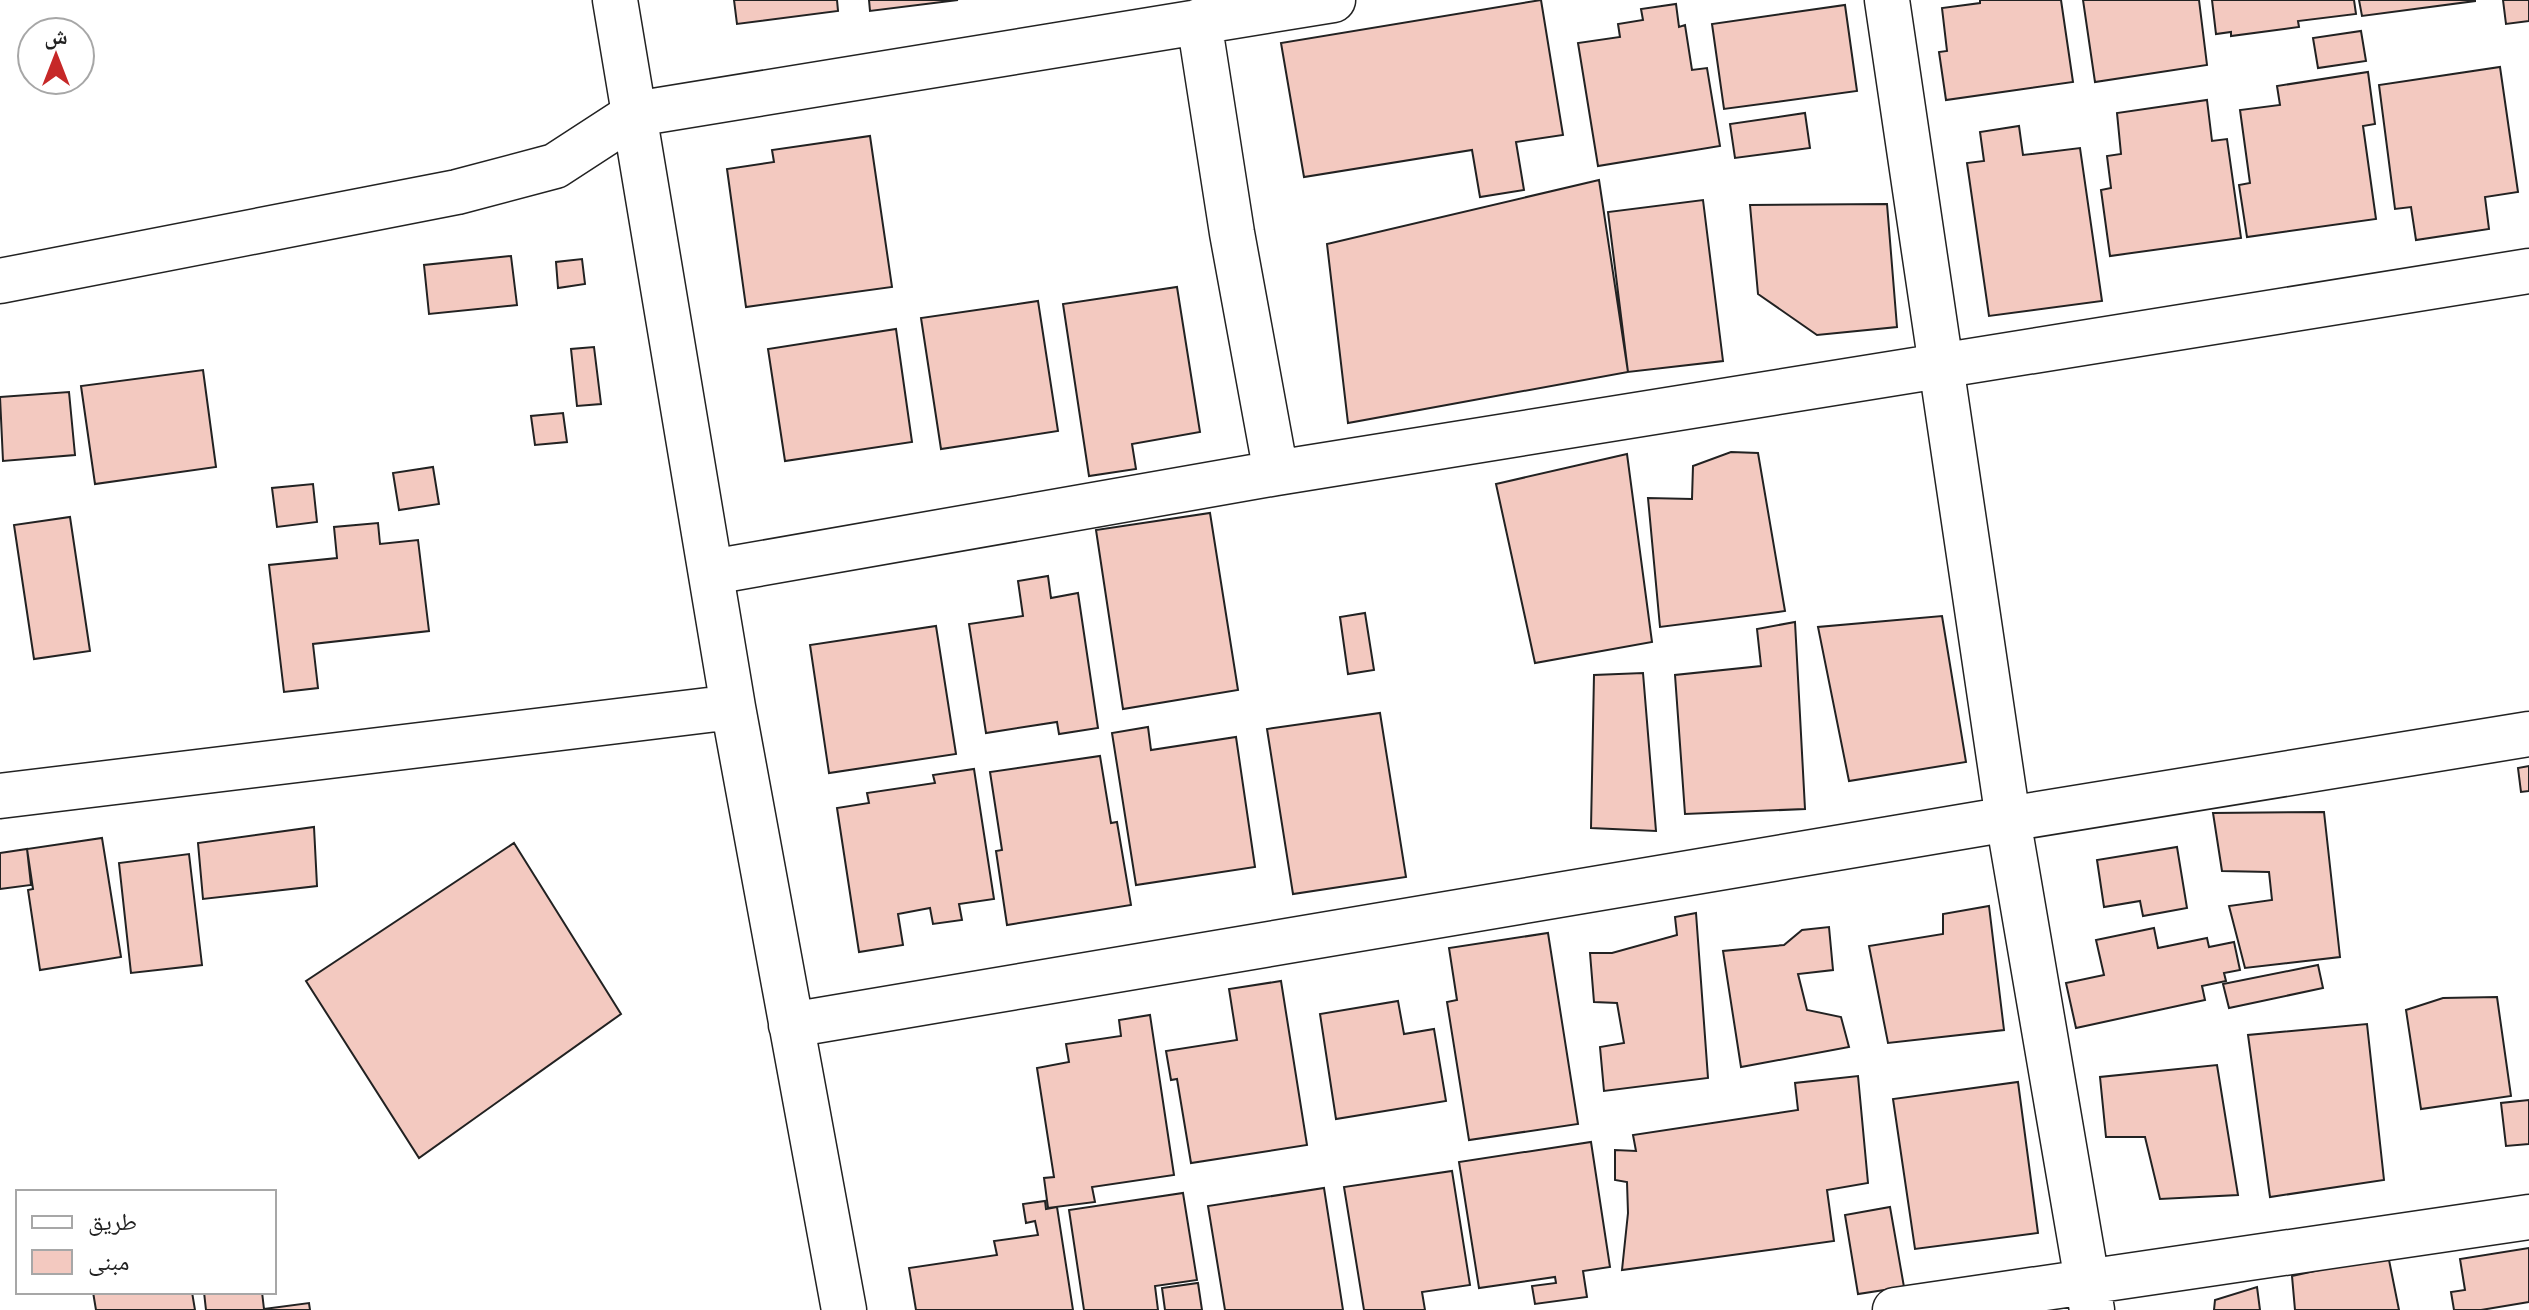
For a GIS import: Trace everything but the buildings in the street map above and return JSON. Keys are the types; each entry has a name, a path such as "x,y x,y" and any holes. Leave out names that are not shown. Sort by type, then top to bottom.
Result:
{"street":[{"path":"615,0 733,707 844,1310"},
{"path":"0,281 457,192 555,166 635,114 1333,0"},
{"path":"1887,0 2008,819 2089,1296"},
{"path":"1199,21 1232,233 1276,473"},
{"path":"712,572 1276,473 2529,271"},
{"path":"0,796 733,707"},
{"path":"791,1025 2529,734"},
{"path":"1895,1310 2089,1296 2529,1217"}]}
